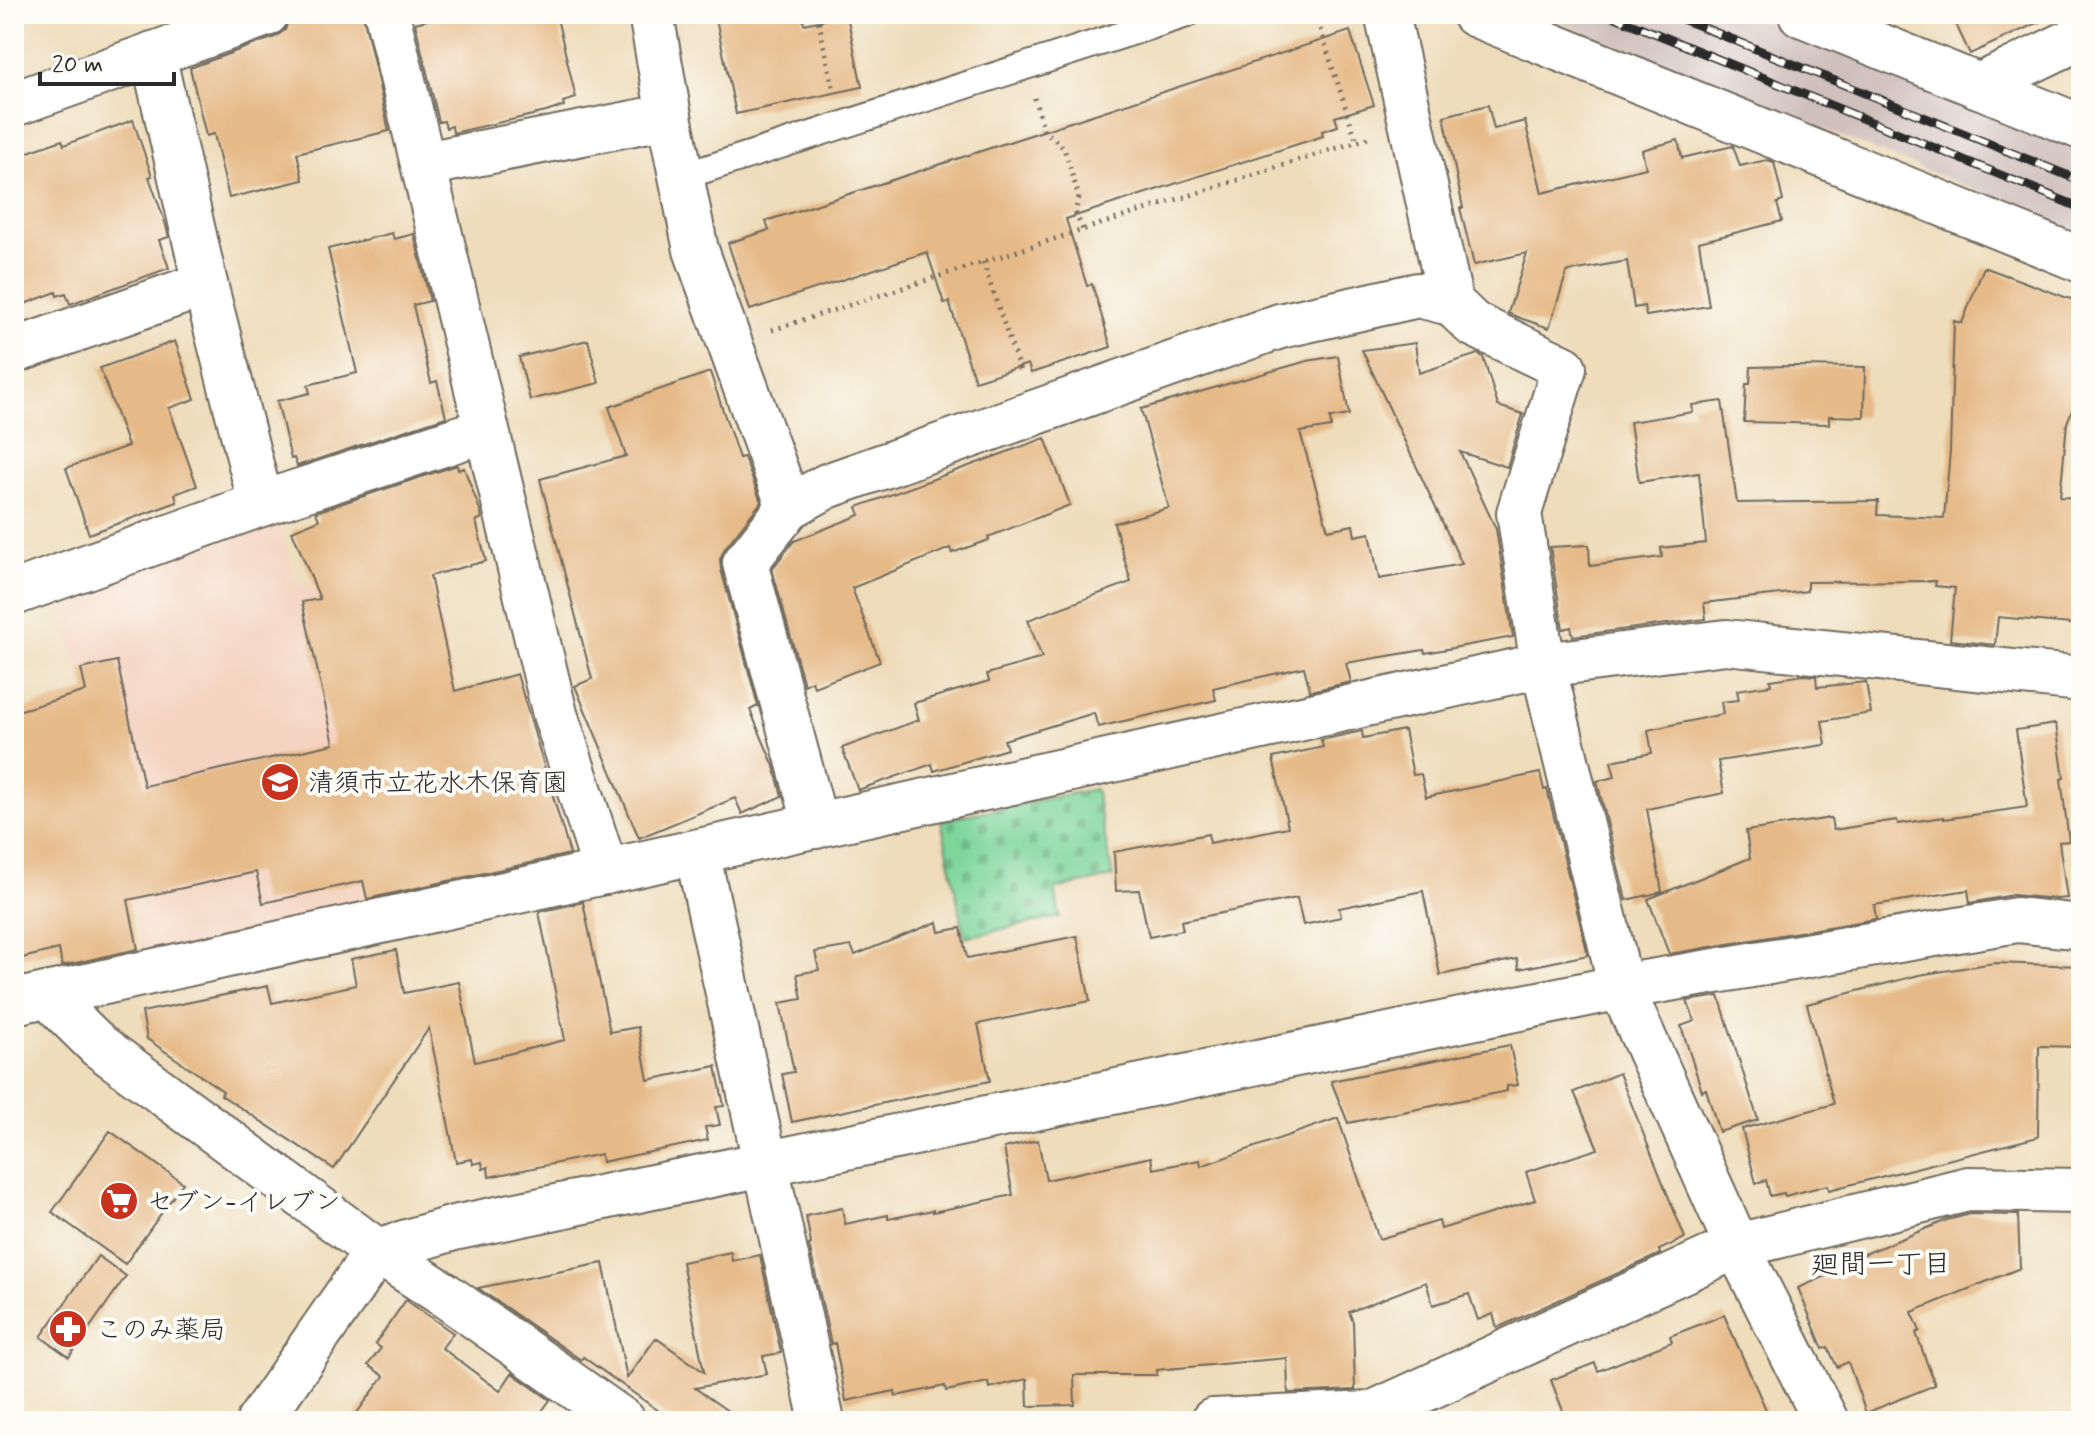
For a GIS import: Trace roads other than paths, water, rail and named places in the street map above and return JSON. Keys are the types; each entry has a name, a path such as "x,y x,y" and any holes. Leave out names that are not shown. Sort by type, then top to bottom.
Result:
{"street":[{"path":"14,104 266,14"},
{"path":"387,14 555,714 606,872"},
{"path":"651,14 696,250 789,507"},
{"path":"1387,14 1451,303"},
{"path":"1474,14 2081,260"},
{"path":"1801,14 2081,127"},
{"path":"1979,86 2081,37"},
{"path":"153,54 205,284 261,504"},
{"path":"425,164 669,116"},
{"path":"14,351 205,284"},
{"path":"816,826 745,563 789,507 827,486 1280,326 1418,295 1451,303 1473,324 1564,368 1519,513 1543,665 1621,987 1737,1246 1826,1421"},
{"path":"14,593 261,504 485,430"},
{"path":"31,998 1543,665 1726,642 2081,679"},
{"path":"697,852 822,1421"},
{"path":"259,1421 377,1251 454,1228 1621,987 2017,920 2081,927"},
{"path":"31,998 377,1251 623,1421"},
{"path":"1213,1421 1371,1414 1737,1246 1968,1189 2081,1191"}],"lane":[{"path":"681,177 1187,14"}],"railway":[{"path":"1608,14 2081,208"},
{"path":"1670,14 2081,181"}],"place":[{"name":"清須市立花水木保育園","path":"280,782"},
{"name":"セブン-イレブン","path":"119,1201"},
{"name":"このみ薬局","path":"68,1329"}],"district":[{"name":"廻間一丁目","path":"1881,1263"}]}
